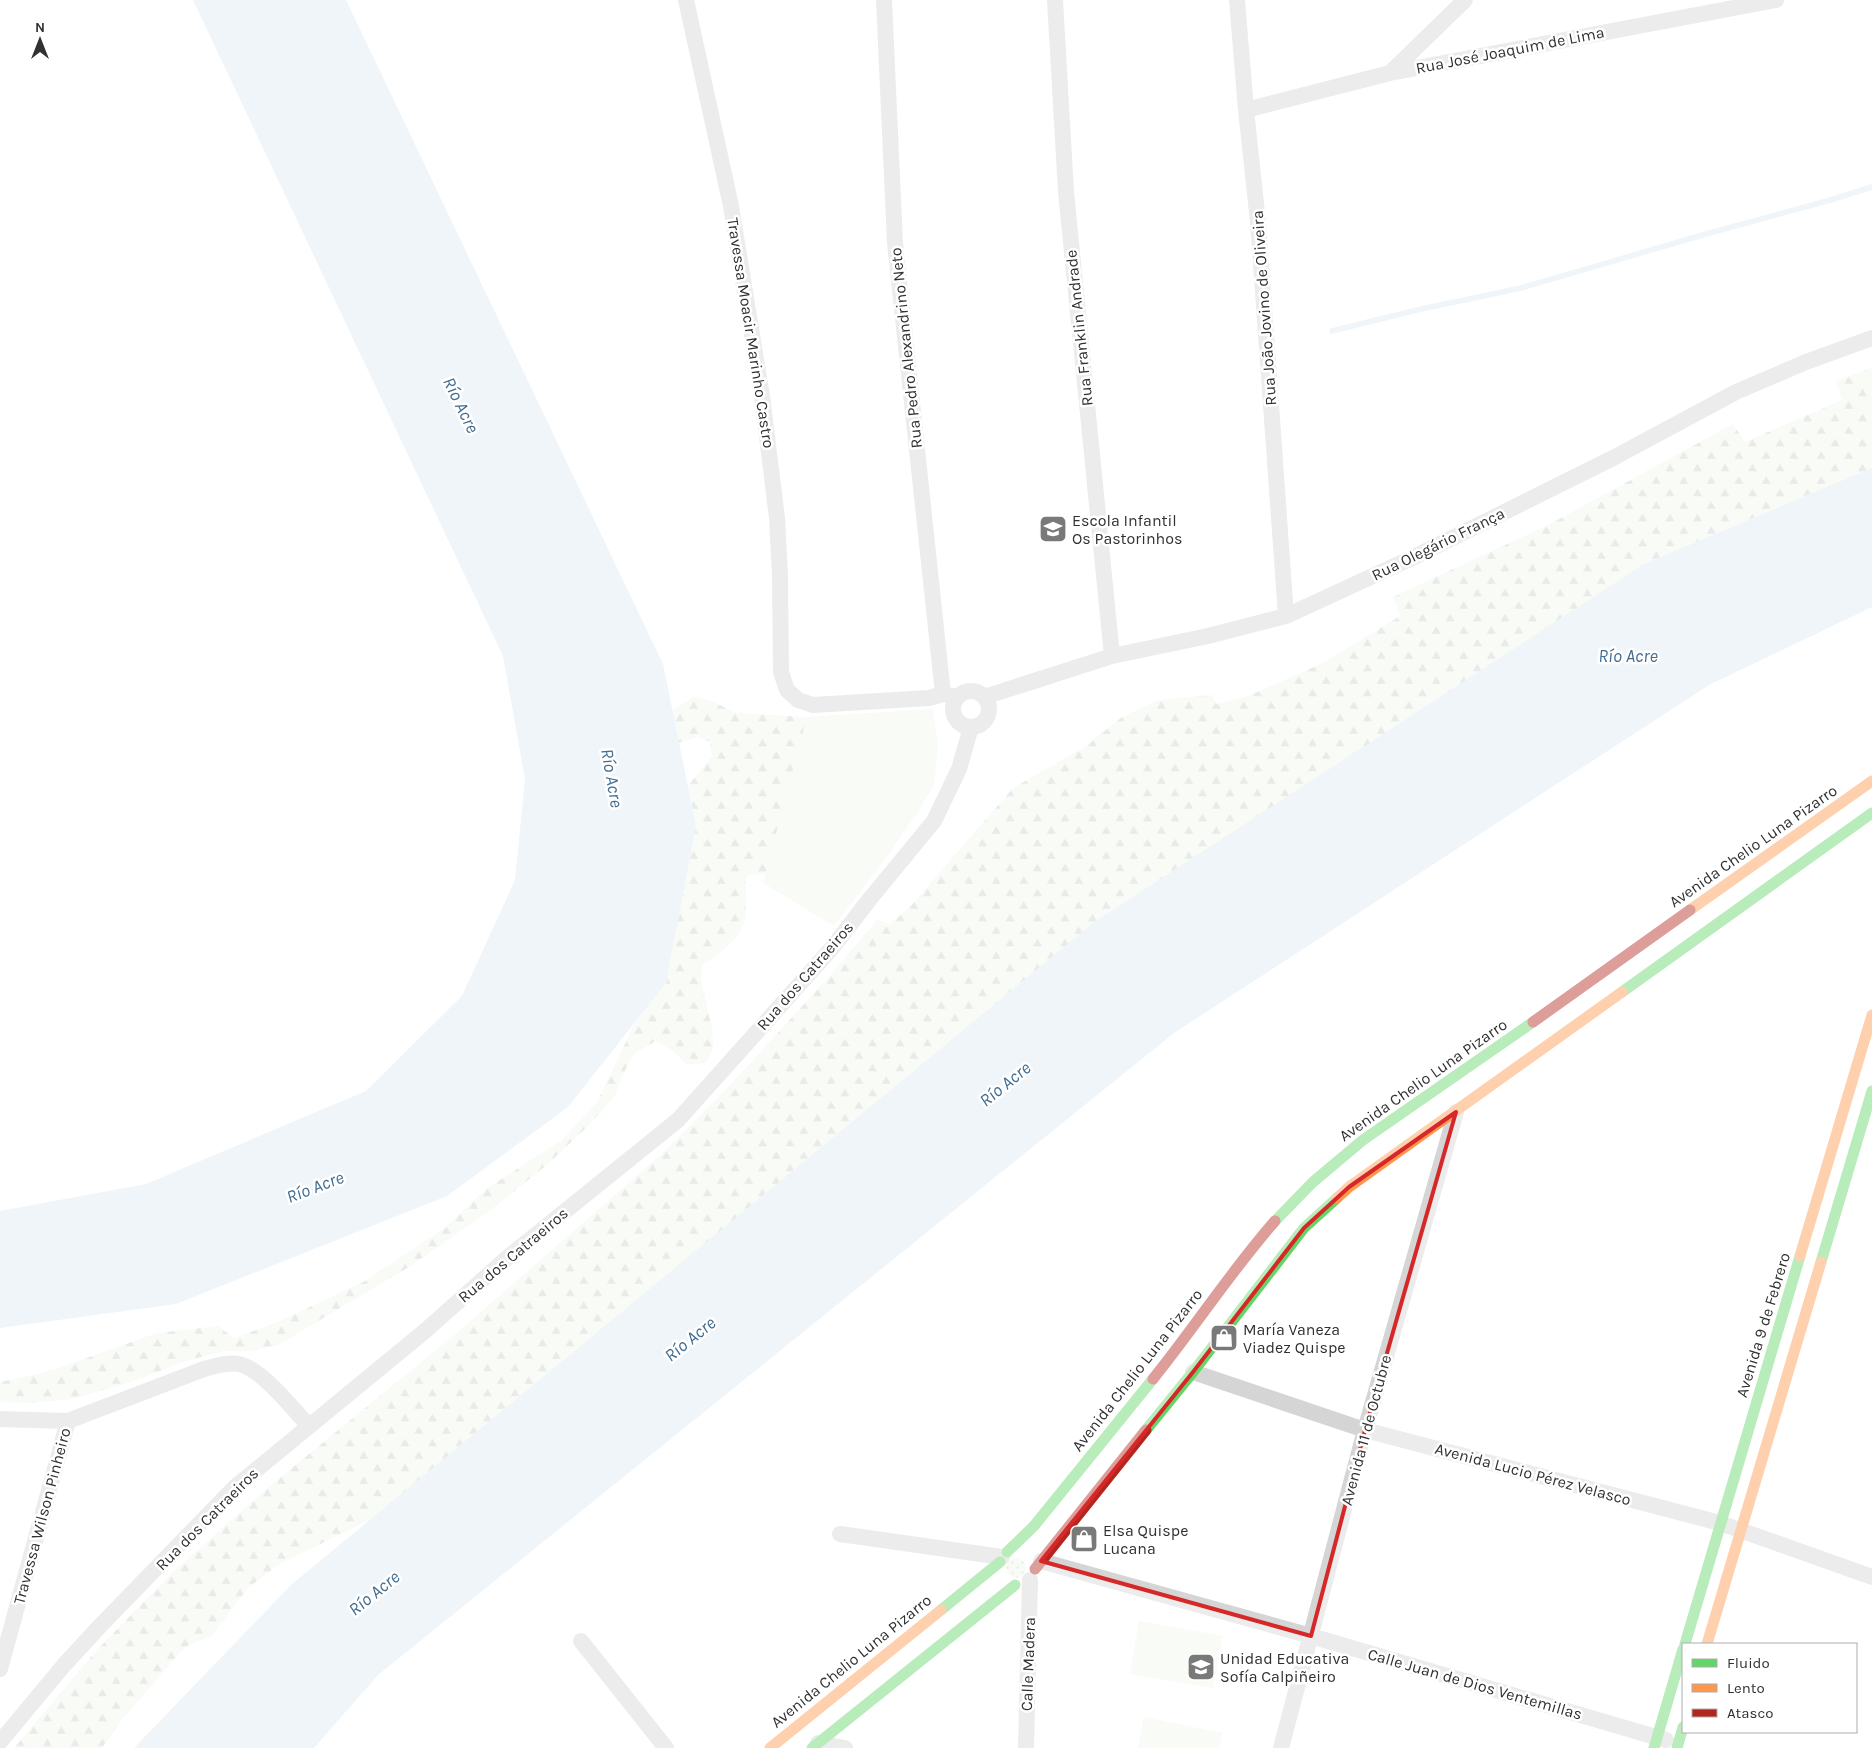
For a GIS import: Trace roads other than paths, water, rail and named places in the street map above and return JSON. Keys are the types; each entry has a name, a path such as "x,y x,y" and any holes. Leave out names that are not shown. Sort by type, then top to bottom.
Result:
{"main road":[{"name":"Avenida Chelio Luna Pizarro","path":"770,1748 1003,1557 1034,1526 1182,1343 1230,1276 1274,1222 1314,1182 1363,1140 1460,1074 1872,781"},
{"path":"815,1745 1023,1570 1193,1372 1304,1228 1349,1187 1872,813"},
{"name":"Avenida 9 de Febrero","path":"1685,1643 1872,1015"},
{"path":"1707,1643 1872,1091"},
{"path":"1012,1550 1023,1570 1000,1572 1003,1557 1012,1550"},
{"path":"1656,1743 1682,1652"},
{"path":"1678,1746 1682,1730"}],"street":[{"name":"Travessa Moacir Marinho Castro","path":"686,0 731,206 763,406 777,518 781,672 787,690 798,700 813,705 951,696"},
{"name":"Rua Pedro Alexandrino Neto","path":"884,0 895,243 951,696"},
{"name":"Rua Franklin Andrade","path":"1055,0 1066,192 1112,656"},
{"name":"Rua João Jovino de Oliveira","path":"1237,0 1258,222 1286,616"},
{"path":"1390,73 1465,0"},
{"name":"Rua José Joaquim de Lima","path":"1246,110 1390,73 1747,3 1776,0"},
{"name":"Rua Olegário França","path":"984,697 1112,656 1208,636 1286,616 1414,557 1615,456 1736,392 1806,362 1872,338"},
{"path":"974,691 984,697 987,702 988,713 982,723 971,727 960,723 954,714 951,696 974,691"},
{"name":"Rua dos Catraeiros","path":"0,1742 100,1626 234,1488 425,1330 507,1258 678,1120 832,948 934,821 959,770 971,727"},
{"name":"Avenida 11 de Octubre","path":"1281,1748 1365,1430 1456,1112"},
{"path":"0,1419 68,1421 204,1369 223,1364 239,1364 257,1372 309,1426"},
{"name":"Avenida Lucio Pérez Velasco","path":"1193,1372 1365,1430 1720,1523 1872,1577"},
{"name":"Travessa Wilson Pinheiro","path":"0,1670 68,1421"},
{"path":"840,1534 1003,1557"},
{"name":"Calle Juan de Dios Ventemillas","path":"1023,1570 1311,1636 1656,1743 1678,1746"},
{"name":"Calle Madera","path":"1023,1570 1026,1748"},
{"path":"581,1641 666,1748"},
{"path":"815,1745 838,1747 841,1724"}],"water":[{"name":"Río Acre","path":"193,0 346,0 663,664 696,826 666,983 568,1107 447,1196 176,1304 0,1328 0,1211 146,1184 366,1091 462,996 515,880 525,779 503,656"},
{"name":"Río Acre","path":"1872,468 1872,607 1709,685 1174,1033 378,1675 314,1748 134,1748 291,1585 1093,923 1644,564"}],"waterway":[{"path":"1332,331 1417,310 1521,288 1872,187"}],"place":[{"name":"Escola Infantil Os Pastorinhos","path":"1053,529"},
{"name":"María Vaneza Viadez Quispe","path":"1224,1338"},
{"name":"Elsa Quispe Lucana","path":"1084,1539"},
{"name":"Unidad Educativa Sofía Calpiñeiro","path":"1201,1667"}]}
